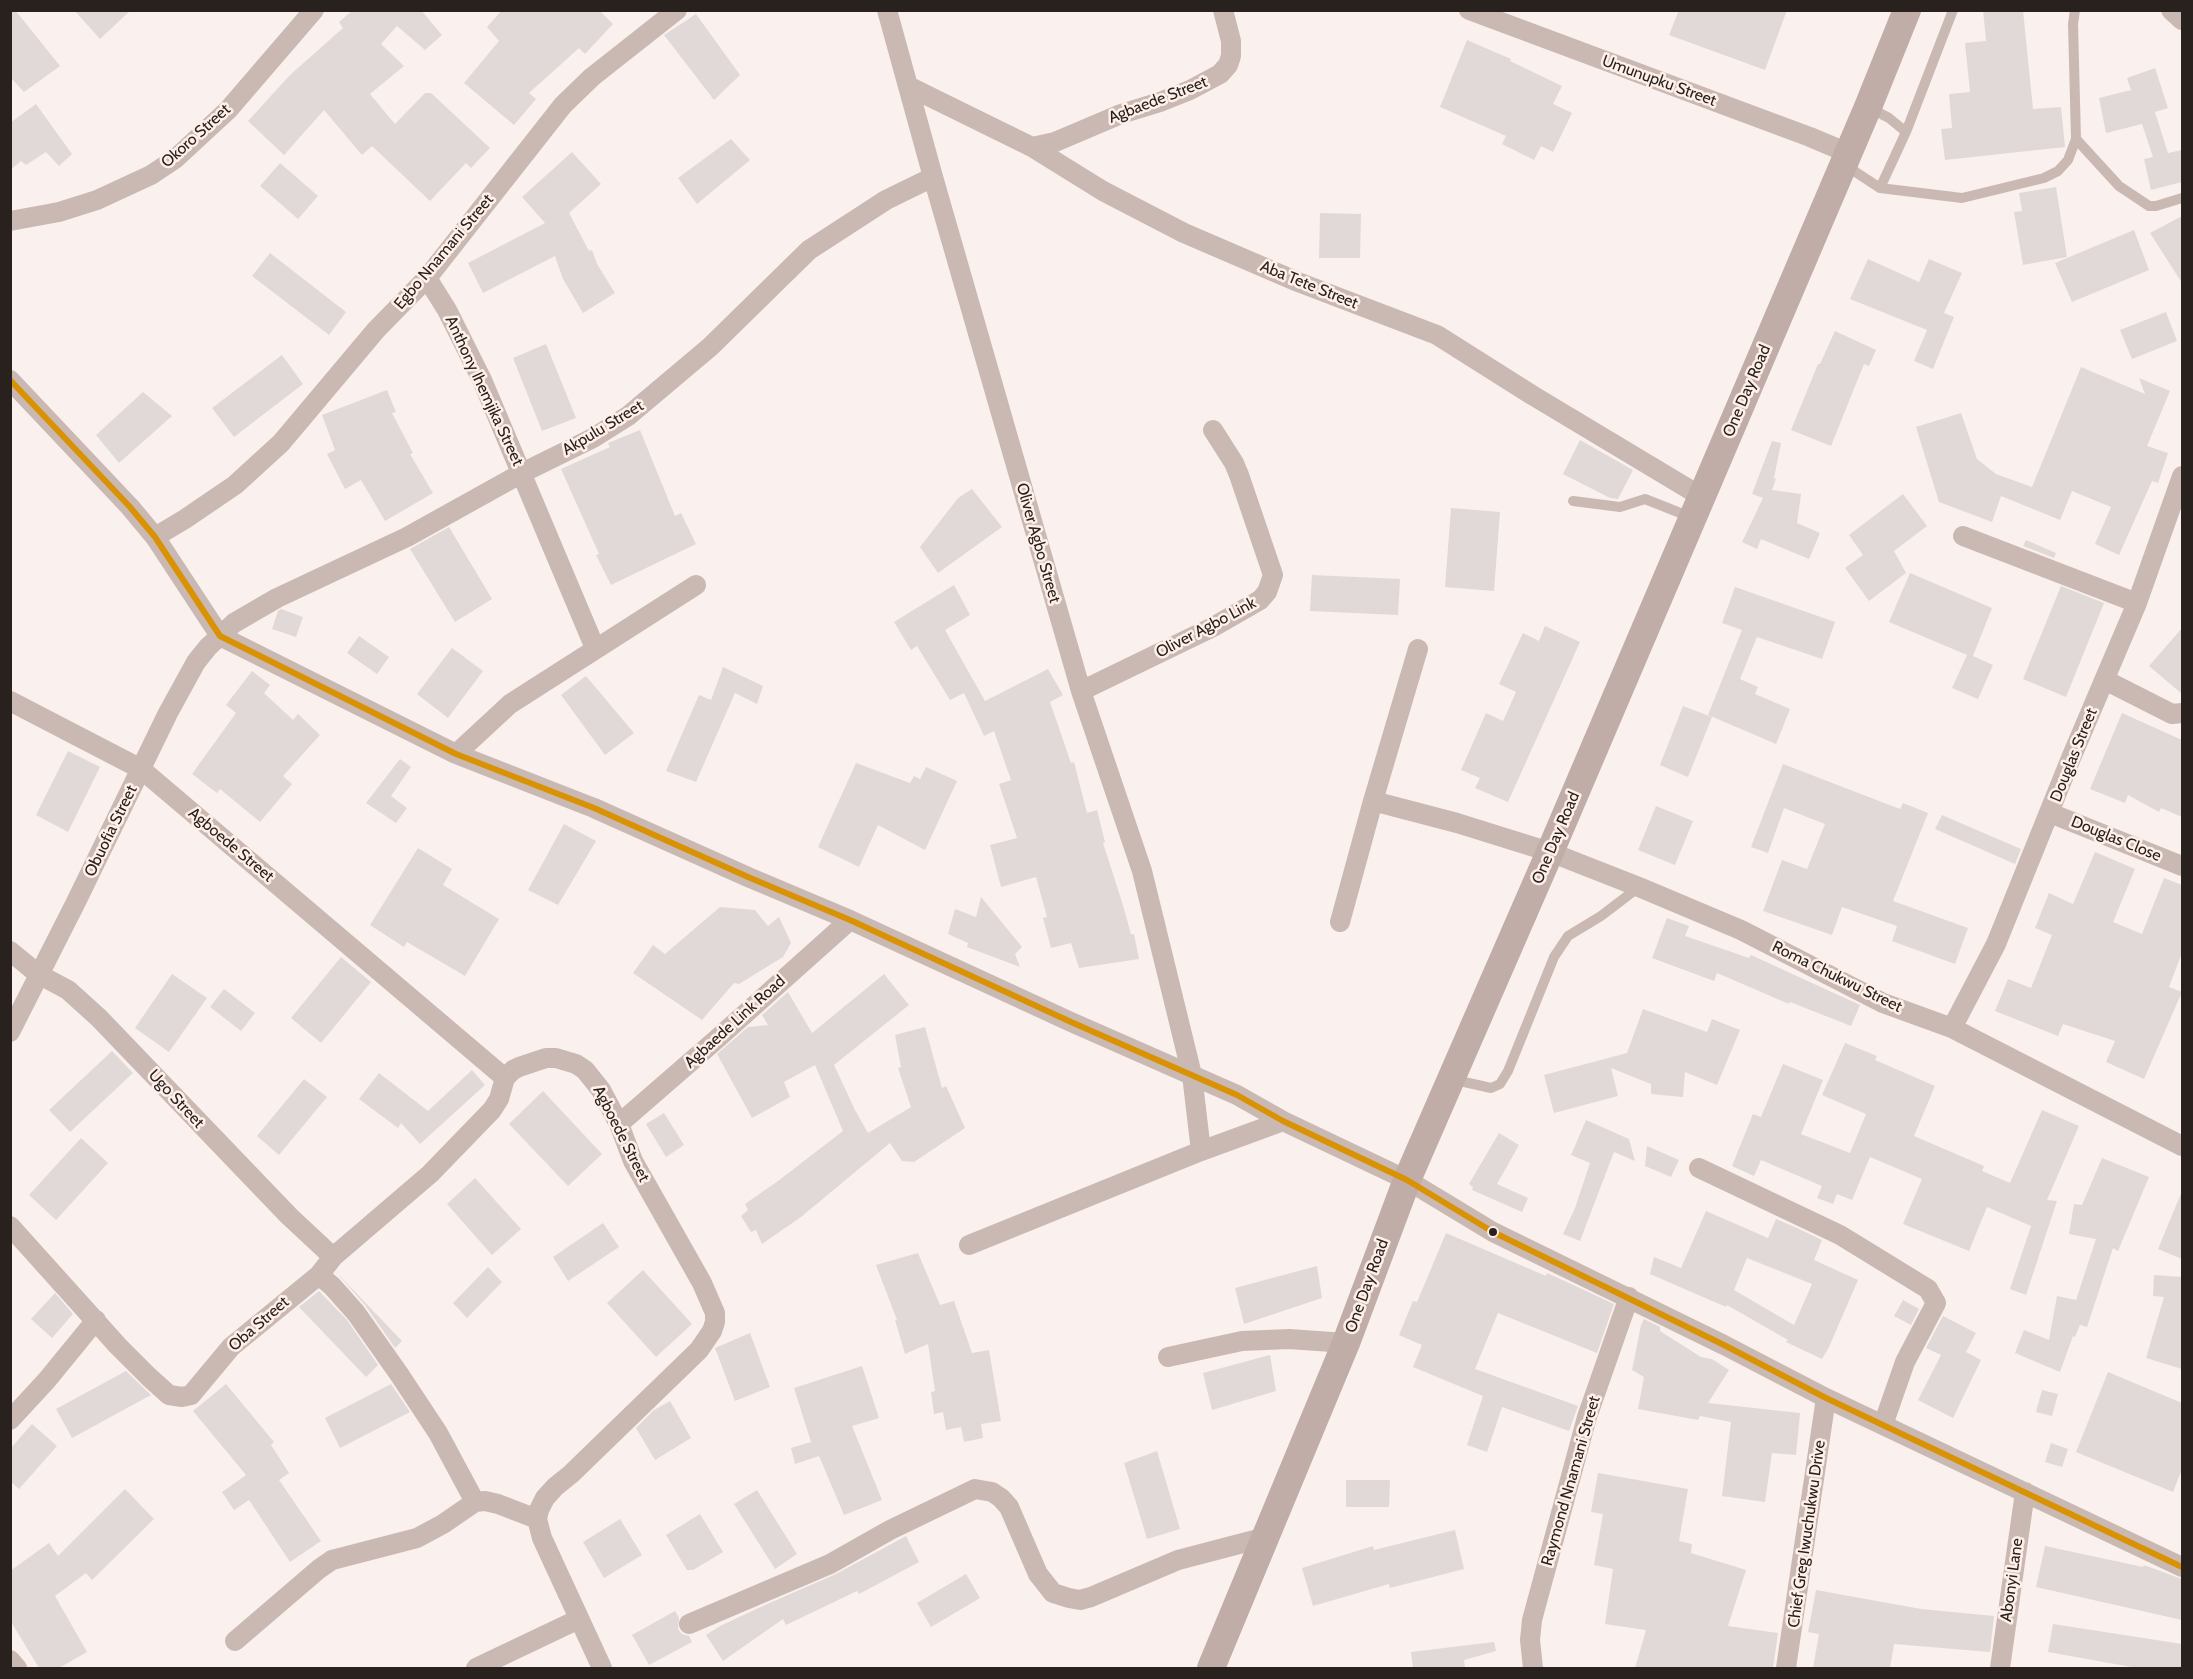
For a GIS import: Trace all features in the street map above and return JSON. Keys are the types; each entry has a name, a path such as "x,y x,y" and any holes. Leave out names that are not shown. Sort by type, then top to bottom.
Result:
{"main road":[{"name":"One Day Road","path":"1211,1668 1346,1343 1407,1180 1550,852 1907,10"}],"street":[{"name":"Okoro Street","path":"10,221 59,212 97,200 151,175 175,159 228,110 314,10"},
{"name":"Egbo Nnamani Street","path":"155,537 235,486 281,443 376,330 427,278 563,105 592,77 677,10"},
{"name":"Oliver Agbo Street","path":"887,10 1081,690 1142,871 1192,1075 1201,1151"},
{"name":"Agbaede Street","path":"1032,147 1055,142 1121,114 1180,94 1220,74 1228,65 1231,56 1231,41 1223,10"},
{"name":"Umunupku Street","path":"1469,10 1848,153"},
{"path":"2171,10 2182,20"},
{"name":"Aba Tete Street","path":"908,86 1032,147 1103,191 1184,234 1299,282 1437,335 1532,395 1697,507"},
{"name":"Akpulu Street","path":"227,630 277,598 406,537 522,473 592,438 628,416 710,347 809,250 886,200 933,177"},
{"name":"Anthony Ihemjika Street","path":"427,278 473,360 596,648"},
{"path":"10,380 130,507 227,630 456,754 594,808 850,920 1071,1022 1238,1095 1283,1120 1407,1180 1493,1232 1629,1297 1826,1398 2182,1567"},
{"name":"Oliver Agbo Link","path":"1081,690 1213,627 1260,600 1267,592 1273,576 1239,475 1213,430"},
{"name":"Douglas Street","path":"1953,1028 1996,944 2137,603 2182,476"},
{"path":"1963,536 2137,603"},
{"path":"456,754 510,704 696,585"},
{"name":"Obuofia Street","path":"10,1032 168,713 196,662 208,647 227,630"},
{"path":"1340,922 1418,649"},
{"path":"2105,680 2172,714 2182,713"},
{"name":"Agboede Street","path":"10,701 141,769 506,1078 513,1070 546,1058 556,1058 576,1064 593,1078 619,1124 633,1161 702,1283 715,1312 715,1322 712,1331 699,1350 545,1498 537,1519"},
{"name":"Roma Chukwu Street","path":"1373,801 1457,823 1550,852 1741,930 1883,1003 1953,1028 2182,1146"},
{"name":"Douglas Close","path":"2050,813 2182,866"},
{"name":"Agbaede Link Road","path":"619,1124 850,920"},
{"name":"Ugo Street","path":"10,951 38,974 68,990 99,1018 289,1216 333,1257"},
{"name":"Oba Street","path":"10,1226 118,1346 149,1377 169,1395 182,1397 191,1395 231,1347 319,1275 333,1257 430,1174 484,1118 499,1099 506,1078"},
{"path":"969,1245 1283,1120"},
{"path":"1700,1168 1840,1235 1928,1289 1936,1303 1905,1362 1883,1425"},
{"path":"319,1275 356,1313 399,1374 438,1433 475,1502"},
{"name":"Raymond Nnamani Street","path":"1533,1668 1530,1640 1532,1620 1587,1417 1629,1297"},
{"path":"10,1420 47,1380 96,1320"},
{"path":"1168,1357 1242,1341 1289,1339 1346,1343"},
{"name":"Chief Greg Iwuchukwu Drive","path":"1786,1668 1826,1398"},
{"path":"689,1624 830,1564 890,1530 975,1489 992,1492 1009,1507 1038,1574 1053,1593 1080,1600 1091,1598 1178,1560 1266,1537"},
{"name":"Abonyi Lane","path":"2000,1668 2025,1492"},
{"path":"235,1641 332,1560 417,1538 443,1524 475,1502 484,1501 537,1519 542,1538 602,1668"},
{"path":"476,1668 579,1619"},
{"path":"10,1660 17,1668"}],"lane":[{"path":"1880,188 1906,132 1953,10"},
{"path":"1848,153 1854,171 1880,188 1962,198 2044,178 2058,171 2068,160 2076,139 2073,24 2075,10"},
{"path":"1868,106 1889,118 1906,132"},
{"path":"2076,139 2119,186 2149,206 2156,207 2182,198"},
{"path":"1573,501 1620,507 1645,499 1697,507"},
{"path":"1451,1079 1491,1088 1500,1084 1508,1071 1554,957 1568,936 1601,916 1639,887"}],"building":[{"path":"10,10 15,10 60,66 24,92 10,77"},
{"path":"74,10 131,10 100,39"},
{"path":"353,10 421,10 442,35 425,50 397,26 381,44 404,66 370,94 395,124 425,93 431,93 490,148 471,168 466,163 430,201 372,146 362,155 324,110 284,155 248,121 290,75 343,28 339,22"},
{"path":"502,10 599,10 613,24 585,54 579,48 529,93 536,99 514,125 464,83 499,41 487,27"},
{"path":"1679,10 1787,10 1765,70 1669,35"},
{"path":"1983,10 2023,10 2033,109 2061,107 2065,147 1945,160 1941,129 1952,128 1949,94 1970,92 1965,43 1986,41"},
{"path":"696,14 740,75 714,100 664,35"},
{"path":"1467,40 1511,59 1510,61 1562,86 1553,104 1572,113 1553,152 1541,146 1534,160 1502,144 1506,136 1440,107"},
{"path":"2155,68 2168,108 2155,112 2168,153 2182,150 2182,182 2151,190 2144,159 2153,157 2142,124 2106,133 2099,98 2131,90 2127,78"},
{"path":"36,104 72,154 59,166 46,152 26,165 21,161 10,170 10,123"},
{"path":"731,139 750,160 697,204 678,178"},
{"path":"572,152 601,184 569,213 615,293 583,313 563,279 555,256 483,293 468,263 545,223 522,197"},
{"path":"280,163 318,196 298,219 260,186"},
{"path":"2056,187 2067,257 2023,265 2014,212 2022,211 2019,193"},
{"path":"1320,213 1361,214 1360,258 1319,258"},
{"path":"2182,216 2182,283 2150,233"},
{"path":"2134,230 2149,270 2072,302 2055,263"},
{"path":"270,253 346,312 329,335 252,276"},
{"path":"1868,259 1919,282 1929,259 1962,273 1944,313 1954,317 1933,369 1914,361 1927,330 1850,299"},
{"path":"2166,312 2177,341 2132,359 2120,330"},
{"path":"1835,331 1876,350 1869,366 1864,364 1831,446 1791,430 1818,364"},
{"path":"546,344 576,418 542,431 513,358"},
{"path":"282,355 303,384 234,437 212,408"},
{"path":"2081,367 2145,394 2139,378 2170,391 2147,446 2168,453 2158,483 2152,481 2119,555 2095,544 2111,507 2072,491 2060,520 2001,496 1992,522 1939,502 1916,427 1961,413 1977,459 1996,474 2032,487"},
{"path":"387,390 396,412 392,413 413,453 410,454 433,493 385,521 361,480 345,489 327,454 335,450 322,415"},
{"path":"143,392 172,416 119,463 96,435"},
{"path":"640,430 675,516 681,513 696,544 611,585 596,555 599,554 561,469 610,447 608,443"},
{"path":"1580,440 1633,470 1618,499 1610,498 1563,474"},
{"path":"1772,441 1781,443 1774,478 1776,479 1772,490 1801,494 1797,523 1820,533 1809,559 1761,539 1757,549 1742,542 1763,498 1752,494"},
{"path":"972,489 1002,527 938,573 920,547 958,498"},
{"path":"1903,494 1927,526 1894,551 1906,573 1869,601 1845,568 1863,555 1849,535"},
{"path":"1451,508 1500,512 1494,591 1445,587"},
{"path":"449,527 492,599 455,622 410,549"},
{"path":"2026,540 2056,553 2054,558 2023,546"},
{"path":"1910,573 1992,608 1973,656 1993,665 1978,699 1952,688 1967,655 1889,622"},
{"path":"1312,575 1400,579 1398,615 1310,611"},
{"path":"954,585 970,615 945,630 985,701 1048,669 1063,695 1050,702 1071,763 1074,762 1087,813 1097,810 1105,842 1103,843 1131,934 1134,934 1139,959 1079,968 1071,943 1051,948 1043,918 1047,917 1036,877 1001,887 990,845 1017,838 999,784 1011,780 994,731 984,736 964,693 950,700 917,646 911,650 894,622"},
{"path":"2061,586 2104,603 2066,697 2023,679"},
{"path":"1735,587 1835,622 1822,659 1757,637 1740,679 1758,687 1755,694 1790,709 1776,744 1708,715 1742,630 1722,623"},
{"path":"281,609 303,617 296,637 272,629 278,611"},
{"path":"1545,626 1580,642 1508,802 1475,788 1480,778 1461,770 1486,713 1503,721 1516,692 1499,684 1523,633 1539,641"},
{"path":"2182,628 2182,694 2149,666"},
{"path":"359,636 389,657 377,674 347,653"},
{"path":"452,648 483,671 448,718 417,694"},
{"path":"723,667 763,686 757,704 735,693 696,782 666,771 699,695 711,700"},
{"path":"252,671 270,685 264,693 293,720 298,714 320,735 283,776 292,784 260,822 220,789 217,793 192,774 236,713 226,705"},
{"path":"586,676 634,733 605,755 561,695"},
{"path":"1683,706 1712,717 1688,777 1660,765"},
{"path":"2122,713 2182,740 2182,817 2161,808 2159,812 2128,795 2125,803 2090,789"},
{"path":"68,751 100,767 68,832 36,815"},
{"path":"400,759 411,767 391,796 407,808 396,823 366,803"},
{"path":"856,763 910,783 914,776 920,779 926,767 957,781 925,850 878,825 859,867 818,847"},
{"path":"1783,764 1900,809 1903,803 1928,813 1893,901 1968,928 1955,964 1892,941 1897,926 1842,907 1832,935 1763,911 1782,860 1807,869 1825,824 1784,808 1768,853 1751,847"},
{"path":"1656,806 1693,821 1675,865 1638,850"},
{"path":"1942,815 2021,849 2015,864 1935,829"},
{"path":"564,824 596,841 558,905 528,890"},
{"path":"418,848 452,869 443,885 499,919 465,976 407,942 404,947 370,925"},
{"path":"2095,852 2135,869 2113,922 2142,934 2164,878 2182,885 2182,953 2169,987 2182,992 2144,1079 2106,1062 2115,1041 2063,1024 2058,1036 1995,1011 2008,979 2031,988 2052,935 2035,928 2049,893 2073,904"},
{"path":"981,897 1022,947 1015,954 1020,967 967,947 968,943 948,934 955,909 976,917"},
{"path":"720,907 755,910 768,926 779,917 791,943 783,957 739,984 734,983 702,1020 633,973 653,945 665,954"},
{"path":"1667,918 1689,926 1685,936 1749,958 1751,955 1860,1005 1851,1026 1790,1002 1789,1004 1717,973 1714,981 1652,958"},
{"path":"341,957 371,982 321,1043 291,1018"},
{"path":"172,974 207,998 169,1052 135,1028"},
{"path":"884,974 909,1005 834,1065 855,1110 868,1133 911,1107 898,1068 901,1067 895,1035 925,1027 942,1088 946,1086 965,1128 914,1162 902,1161 890,1143 801,1217 762,1244 756,1230 751,1232 741,1216 748,1210 745,1204 843,1131 815,1065 784,1082 790,1097 752,1118 717,1054 748,1027 768,1025 762,1015 788,992 812,1033"},
{"path":"224,989 255,1013 241,1031 210,1007"},
{"path":"1643,1009 1707,1032 1712,1019 1740,1030 1717,1085 1685,1072 1683,1097 1651,1094 1651,1084 1611,1068 1618,1096 1554,1113 1544,1075 1627,1053"},
{"path":"1845,1043 1877,1056 1875,1060 1935,1086 1914,1136 1984,1166 1982,1171 2010,1183 2042,1110 2079,1126 2047,1200 2057,1201 2026,1295 2010,1289 2031,1226 1987,1207 1969,1251 1903,1224 1922,1179 1870,1157 1852,1200 1837,1194 1833,1204 1817,1198 1822,1186 1761,1160 1754,1176 1732,1166 1753,1114 1761,1117 1783,1064 1823,1080 1801,1134 1850,1153 1866,1114 1822,1095"},
{"path":"112,1051 133,1073 70,1132 49,1110"},
{"path":"472,1070 485,1085 420,1144 401,1123 398,1128 359,1099 379,1073 428,1111"},
{"path":"304,1079 327,1097 279,1155 257,1136"},
{"path":"543,1091 602,1154 568,1186 509,1124"},
{"path":"664,1113 684,1145 666,1157 646,1124"},
{"path":"1586,1120 1629,1139 1635,1161 1614,1152 1580,1241 1563,1234 1575,1208 1590,1163 1571,1155"},
{"path":"1499,1133 1519,1145 1497,1184 1528,1198 1522,1212 1472,1190 1473,1187 1469,1184"},
{"path":"81,1138 108,1163 56,1220 29,1195"},
{"path":"1647,1146 1679,1160 1671,1177 1645,1166"},
{"path":"2102,1158 2149,1177 2118,1251 2113,1248 2087,1327 2080,1325 2075,1337 2073,1336 2060,1372 2015,1353 2024,1330 2049,1340 2057,1296 2076,1300 2096,1239 2069,1234 2074,1204 2082,1205"},
{"path":"475,1178 521,1229 492,1255 447,1204"},
{"path":"2182,1191 2182,1259 2158,1249"},
{"path":"1706,1211 1768,1238 1776,1219 1797,1228 1822,1240 1814,1260 1858,1280 1822,1359 1786,1342 1788,1340 1727,1305 1726,1307 1650,1274 1654,1257 1681,1268","holes":["1747,1258 1812,1284 1794,1325 1734,1290"]},
{"path":"603,1223 619,1247 568,1281 553,1257"},
{"path":"1446,1233 1546,1276 1547,1273 1614,1304 1597,1353 1498,1313 1475,1369 1578,1406 1569,1431 1502,1407 1487,1452 1467,1445 1483,1396 1413,1367 1422,1345 1399,1335 1413,1301 1417,1302"},
{"path":"918,1253 940,1305 954,1301 972,1353 989,1350 1001,1421 981,1424 983,1438 964,1442 961,1427 946,1430 943,1412 934,1414 931,1392 935,1391 928,1344 905,1354 895,1320 897,1320 876,1265"},
{"path":"1317,1266 1322,1298 1244,1324 1235,1288"},
{"path":"488,1267 502,1282 467,1318 453,1303"},
{"path":"643,1270 692,1324 656,1357 607,1303"},
{"path":"336,1272 402,1341 395,1348 365,1305"},
{"path":"2154,1275 2182,1277 2182,1369 2146,1358 2164,1297 2153,1296"},
{"path":"319,1291 347,1320 378,1365 366,1377 299,1307"},
{"path":"55,1293 73,1314 52,1338 31,1319"},
{"path":"1903,1300 1919,1309 1911,1325 1894,1316"},
{"path":"1943,1316 1976,1333 1966,1352 1981,1360 1953,1418 1918,1400 1941,1355 1926,1348"},
{"path":"1644,1319 1660,1327 1660,1331 1701,1357 1712,1359 1729,1370 1708,1403 1800,1413 1796,1455 1772,1453 1765,1502 1722,1496 1731,1422 1700,1416 1698,1420 1638,1409 1644,1377 1632,1370"},
{"path":"750,1333 770,1387 735,1401 715,1348"},
{"path":"1270,1355 1276,1391 1212,1410 1203,1373"},
{"path":"862,1366 879,1418 852,1426 882,1500 844,1515 819,1456 795,1464 791,1448 811,1442 794,1388"},
{"path":"126,1371 151,1395 72,1438 56,1409"},
{"path":"2108,1372 2182,1403 2182,1469 2173,1492 2076,1452"},
{"path":"226,1384 274,1442 271,1445 289,1473 279,1480 321,1541 290,1562 249,1500 234,1510 222,1492 246,1475 193,1411"},
{"path":"391,1384 410,1412 340,1448 325,1418"},
{"path":"2042,1390 2058,1394 2052,1416 2036,1412"},
{"path":"670,1401 691,1438 655,1460 636,1428 654,1410"},
{"path":"32,1424 57,1446 19,1489 10,1481 10,1449"},
{"path":"2051,1443 2068,1449 2062,1467 2045,1462"},
{"path":"1157,1451 1180,1529 1147,1539 1124,1463"},
{"path":"1598,1473 1688,1489 1679,1541 1692,1544 1691,1553 1746,1570 1728,1626 1778,1633 1773,1668 1635,1668 1646,1630 1605,1624 1613,1569 1594,1565 1603,1514 1591,1512"},
{"path":"1346,1480 1390,1480 1389,1507 1346,1507"},
{"path":"125,1489 154,1519 92,1580 86,1573 55,1596 87,1652 59,1668 39,1668 10,1620 10,1571 49,1543 58,1556"},
{"path":"757,1490 797,1554 775,1569 734,1504"},
{"path":"700,1514 723,1552 693,1570 687,1570 666,1535"},
{"path":"620,1519 642,1555 604,1578 583,1542"},
{"path":"1455,1530 1464,1569 1390,1588 1389,1584 1313,1606 1302,1568 1373,1546 1374,1550"},
{"path":"906,1536 919,1562 859,1594 857,1591 786,1625 783,1619 723,1661 706,1635 720,1626 836,1574"},
{"path":"2045,1546 2143,1567 2144,1565 2182,1579 2182,1620 2036,1587"},
{"path":"966,1574 980,1598 931,1627 917,1603"},
{"path":"1816,1590 1921,1609 1994,1616 1990,1652 1894,1644 1890,1668 1813,1668 1819,1634 1808,1632"},
{"path":"675,1611 679,1618 678,1629 682,1634 689,1636 692,1642 649,1665 632,1635"},
{"path":"2053,1624 2182,1644 2182,1668 2137,1668 2048,1652"},
{"path":"1494,1642 1496,1651 1464,1660 1465,1668 1413,1668 1411,1652"}],"transit line":[{"path":"10,380 130,507 155,537 220,636 456,754 594,808 850,920 1071,1022 1237,1095 1283,1121 1407,1180 1493,1232 1724,1345 1826,1398 2182,1567"}]}
